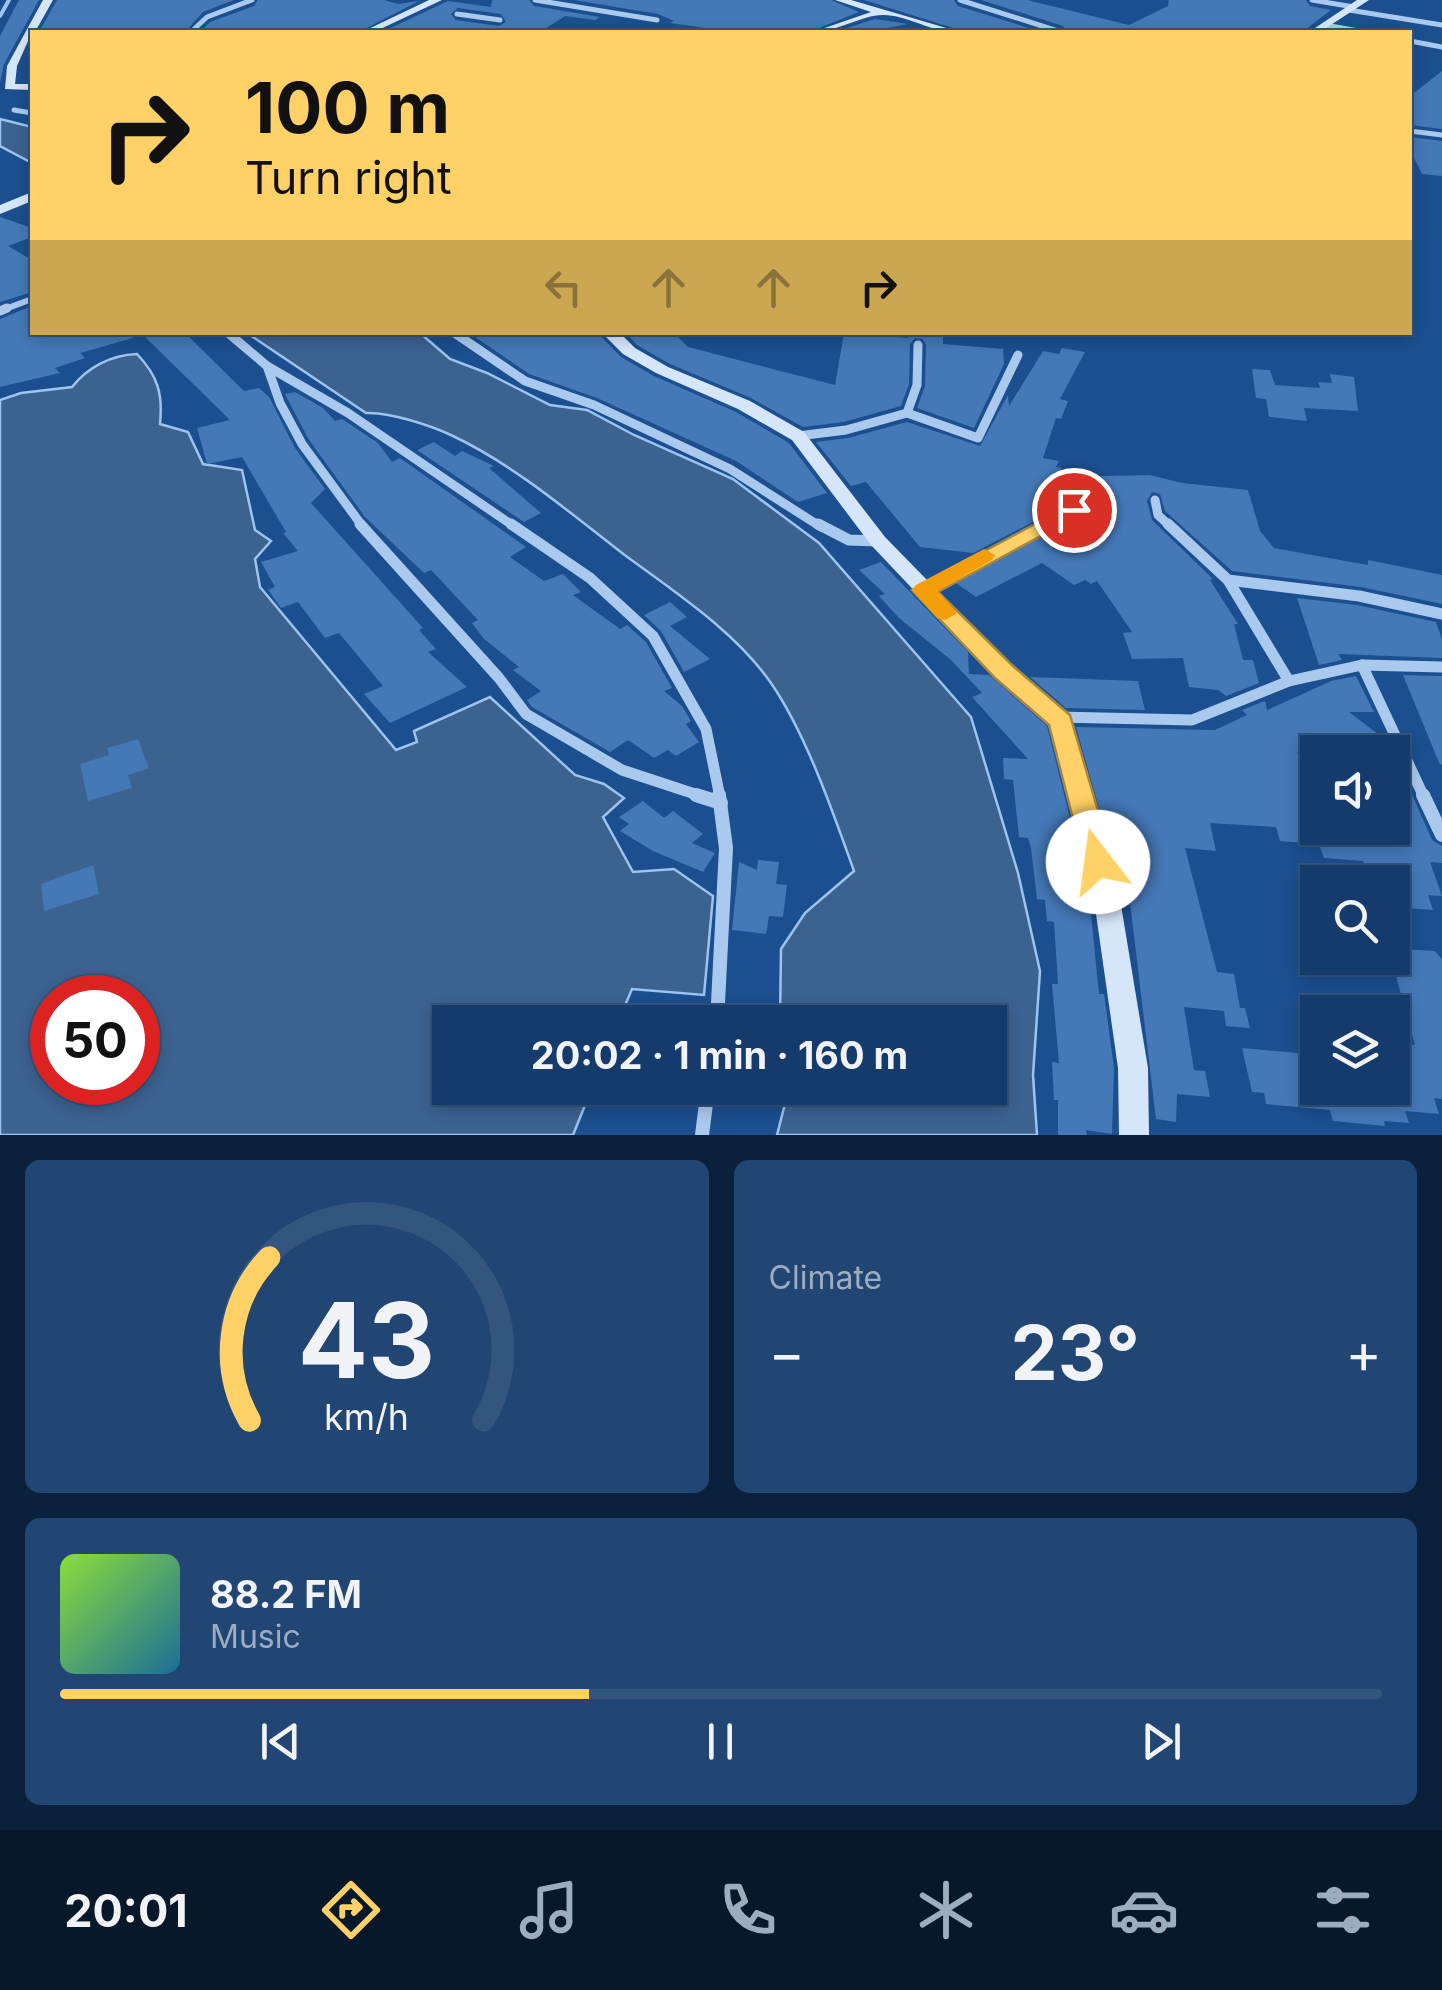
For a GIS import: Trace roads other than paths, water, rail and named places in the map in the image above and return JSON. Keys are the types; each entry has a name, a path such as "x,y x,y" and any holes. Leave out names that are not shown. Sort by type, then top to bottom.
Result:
{"main road":[{"path":"30,87 9,86 6,66 48,0"},
{"path":"370,30 437,0"},
{"path":"840,0 948,30"},
{"path":"1318,30 1356,6"},
{"path":"824,30 880,12"},
{"path":"0,210 30,197"},
{"path":"612,335 629,351 662,370 744,405 798,436 878,541 1004,672 1057,717 1066,738 1106,892 1132,1068 1134,1135"}],"street":[{"path":"193,30 207,16 252,0"},
{"path":"535,0 657,20"},
{"path":"960,0 1055,30"},
{"path":"1312,0 1442,25"},
{"path":"457,14 502,18 488,30"},
{"path":"1326,26 1351,30"},
{"path":"1412,41 1442,46"},
{"path":"14,110 30,113"},
{"path":"1412,131 1442,134"},
{"path":"0,198 16,204"},
{"path":"0,311 30,300"},
{"path":"231,335 268,366 322,396 590,578 653,636 706,729 721,803 726,848 718,1005"},
{"path":"458,335 525,382 594,405 730,469 833,534 849,540 878,541"},
{"path":"907,413 917,385 918,345"},
{"path":"798,436 846,430 907,413 978,438 1018,355"},
{"path":"268,366 280,403 302,444 343,505 499,678 526,714 622,770 721,803"},
{"path":"1155,500 1158,514 1228,580 1290,682"},
{"path":"924,590 1074,510"},
{"path":"1228,580 1359,596 1442,614"},
{"path":"1362,664 1442,835"},
{"path":"1057,717 1192,720 1290,682 1362,664 1442,668"},
{"path":"702,1135 706,1105"}],"water":[{"path":"0,119 30,126 30,162 0,146"},
{"path":"250,335 422,335 450,359 550,405 587,410 733,479 819,543 971,717 1018,873 1040,971 1033,1075 1037,1135 777,1135 785,1105 1007,1105 1007,1005 780,1005 781,949 805,913 854,871 807,749 771,683 702,612 519,475 444,432 366,413"},
{"path":"137,354 150,370 160,394 160,424 188,432 203,464 242,470 255,530 271,541 255,559 260,587 396,750 417,742 414,731 490,697 575,775 604,784 624,798 603,817 633,872 674,869 713,896 704,995 632,989 625,1005 432,1005 432,1105 585,1105 573,1135 0,1135 0,400 21,393 72,387 101,363"}],"waterway":[{"path":"0,16 9,0"}]}
